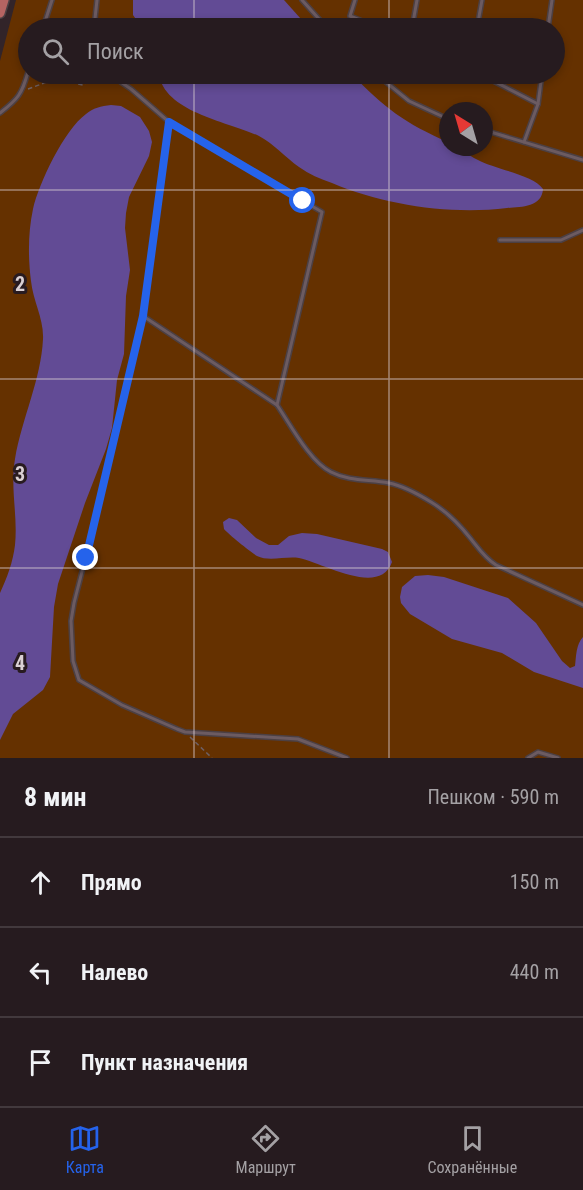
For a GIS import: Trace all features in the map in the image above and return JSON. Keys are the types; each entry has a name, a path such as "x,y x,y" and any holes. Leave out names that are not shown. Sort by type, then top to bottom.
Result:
{"main road":[{"path":"0,13 4,0"}],"lane":[{"path":"46,18 52,0"},
{"path":"95,18 97,0"},
{"path":"302,0 318,18"},
{"path":"355,0 350,16 355,18"},
{"path":"414,18 417,0"},
{"path":"479,18 482,0"},
{"path":"549,18 552,0"},
{"path":"0,113 17,100 24,84"},
{"path":"125,84 169,122 322,212 277,405"},
{"path":"389,84 409,100 439,115"},
{"path":"499,84 538,104"},
{"path":"524,142 538,104 541,84"},
{"path":"169,122 143,316 98,513 74,603 71,621 75,672 84,684 141,714 185,732 297,739 347,758"},
{"path":"493,133 583,160"},
{"path":"500,240 561,240 583,230"},
{"path":"143,316 277,405 311,454 330,472 359,480 388,482 411,490 447,513 487,559 583,605"},
{"path":"528,758 538,752 558,758"}],"path":[{"path":"22,92 43,84"},
{"path":"185,732 212,758"}],"shaded area":[{"path":"16,0 583,0 583,758 0,758 0,61"},
{"path":"133,0 284,0 300,18 135,18"},
{"path":"163,84 362,84 407,121 439,138 439,156 471,156 531,180 543,189 542,195 530,205 485,210 440,209 373,197 323,180 307,172 259,136 200,114 173,98"},
{"path":"111,105 121,106 140,117 149,131 152,142 149,156 129,197 126,213 125,228 130,270 126,296 124,354 117,380 112,428 58,584 54,607 50,677 43,690 13,714 0,740 0,593 13,558 15,545 13,481 15,459 39,369 43,339 42,324 30,272 31,218 36,198 47,172 69,132 89,112"},
{"path":"229,518 237,520 256,538 269,545 278,545 289,536 302,533 317,534 382,549 388,552 392,562 386,572 376,577 364,577 350,575 299,558 262,558 224,529 223,522"},
{"path":"415,576 444,577 508,598 536,623 562,661 570,668 575,666 578,647 583,637 583,688 534,672 502,653 452,639 410,614 401,603 402,587"}],"route":[{"path":"86,558 143,316 169,122 303,201"}]}
